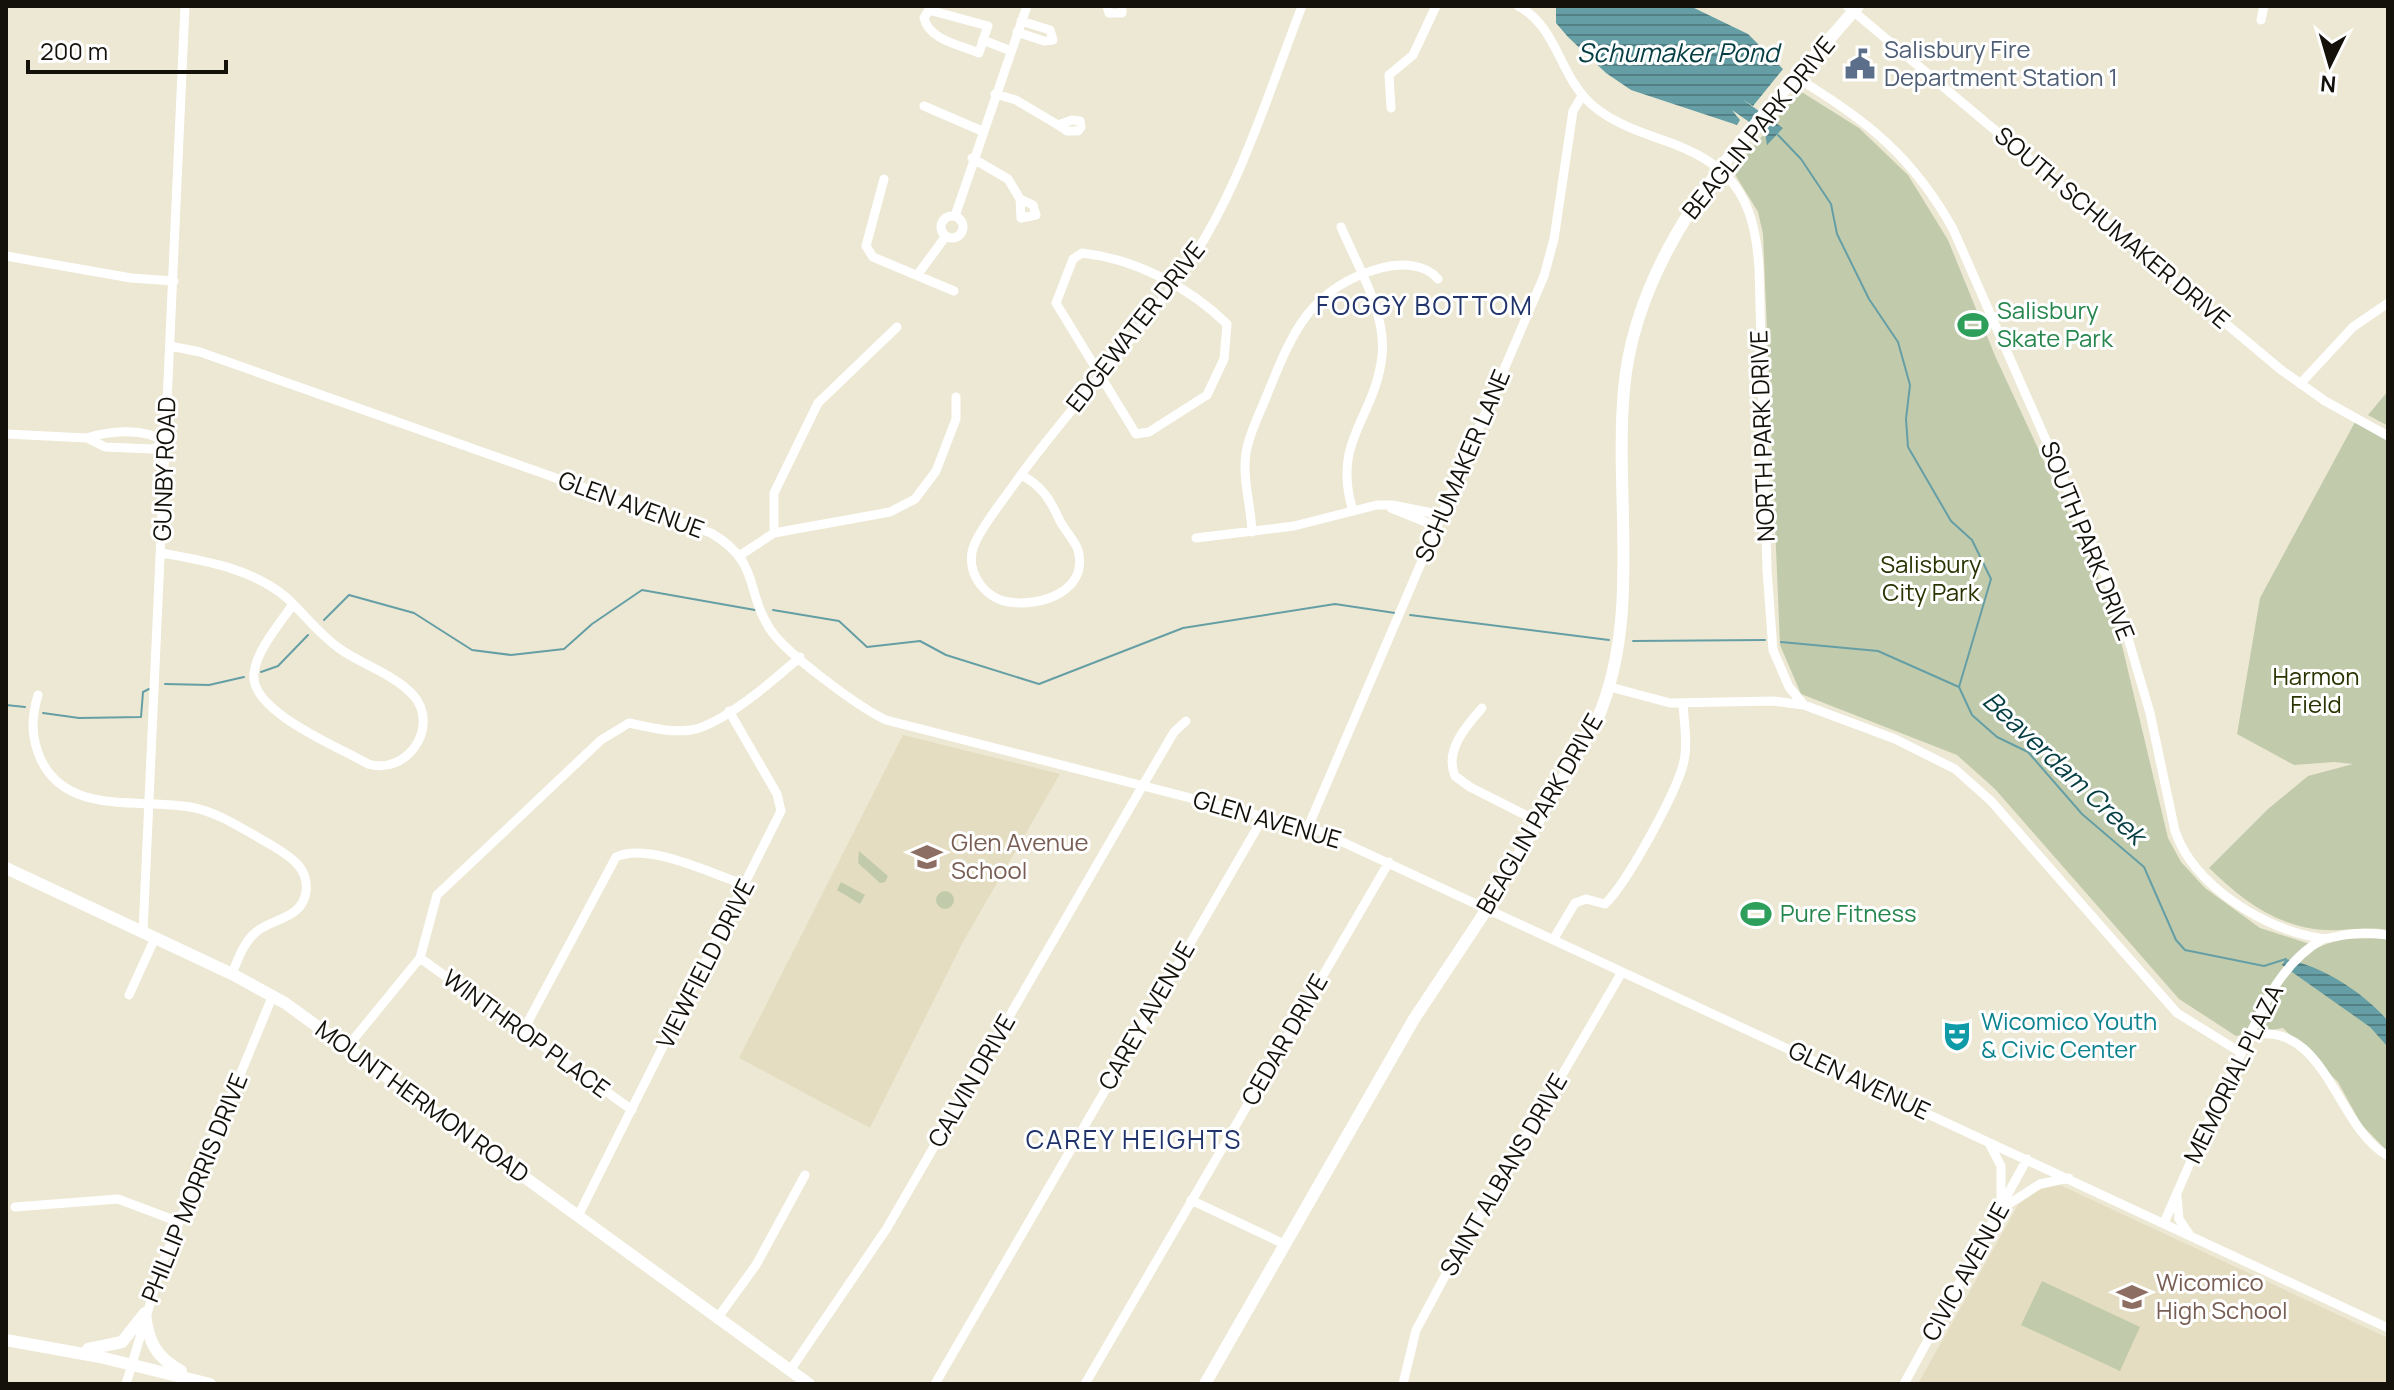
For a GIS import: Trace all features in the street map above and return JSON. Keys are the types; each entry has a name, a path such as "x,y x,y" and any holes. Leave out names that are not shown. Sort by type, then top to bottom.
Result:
{"main road":[{"name":"BEAGLIN PARK DRIVE","path":"1205,1384 1414,1019 1487,909 1597,720 1610,687 1622,612 1622,429 1630,353 1645,300 1670,243 1722,168 1853,8"},
{"name":"MOUNT HERMON ROAD","path":"11,872 273,995 348,1046 809,1384"},
{"path":"69,1350 116,1345 133,1332 145,1313"},
{"path":"145,1313 148,1336 155,1351 169,1364 204,1382"},
{"path":"6,1340 69,1350 204,1382"}],"street":[{"name":"GUNBY ROAD","path":"149,935 148,805 185,6"},
{"path":"955,216 972,158 1027,6"},
{"path":"1107,6 1109,13 1117,15 1122,13 1122,6"},
{"name":"EDGEWATER DRIVE","path":"1021,475 1045,492 1077,547 1078,568 1071,586 1055,597 1020,603 997,598 984,588 973,572 971,559 975,541 1037,450 1175,284 1216,223 1302,6"},
{"path":"1391,108 1389,75 1413,55 1436,6"},
{"path":"1518,6 1536,18 1546,32 1582,96 1618,122 1703,156 1722,168"},
{"path":"2261,20 2264,6"},
{"name":"SOUTH SCHUMAKER DRIVE","path":"1853,8 2300,384 2388,436"},
{"path":"929,10 938,11 988,26 983,40 979,53 934,35 924,18 929,10"},
{"path":"1017,32 1044,41 1053,40 1050,30 1021,21"},
{"path":"983,40 1011,51"},
{"name":"SOUTH PARK DRIVE","path":"1797,78 1856,116 1898,150 1922,179 1953,229 2118,604 2182,848 2207,877 2255,914 2323,939 2346,934 2388,935"},
{"path":"995,94 1016,100 1058,125"},
{"name":"SCHUMAKER LANE","path":"1308,827 1544,276 1558,219 1573,111 1582,96"},
{"path":"924,106 982,131"},
{"path":"972,158 1008,179 1020,199"},
{"name":"NORTH PARK DRIVE","path":"1722,168 1744,201 1757,241 1772,638 1781,671 1804,705"},
{"path":"884,179 866,246 873,257 954,291"},
{"path":"955,216 963,223 963,231 954,238 946,236 941,227 942,221 955,216"},
{"path":"1341,227 1375,309 1383,354 1378,380 1351,442 1346,463 1353,511"},
{"path":"918,274 946,236"},
{"path":"1082,253 1107,257 1175,284 1204,302 1227,324 1229,337 1224,359 1207,395 1149,432 1136,434 1100,377 1056,303 1073,259 1082,253"},
{"path":"6,256 131,278 174,281"},
{"path":"1252,532 1246,452 1274,379 1305,314 1332,290 1377,269 1409,265 1433,273 1438,279"},
{"path":"2300,384 2353,327 2388,303"},
{"path":"774,533 774,493 818,403 897,327"},
{"name":"GLEN AVENUE","path":"170,346 200,352 720,539 739,556 751,575 769,627 800,657 863,707 886,720 1308,827 2388,1328"},
{"path":"739,556 774,533 890,512 915,499 932,479 946,445 957,415 956,397"},
{"path":"6,434 87,438 105,432 154,434 166,442 153,449 105,447 87,438"},
{"path":"1196,538 1294,526 1384,505 1443,515"},
{"path":"1384,505 1438,527"},
{"path":"162,553 240,571 265,582 293,604 339,648 409,691 423,715 422,735 397,762 382,767 368,764 274,711 258,696 253,678 255,665 293,604"},
{"path":"348,1046 420,958 437,895 601,740 629,723 675,731 697,729 762,690 800,657"},
{"path":"1610,687 1642,698 1683,704 1773,701 1804,705 1895,739 1955,769 1991,801 2177,1013 2240,1052"},
{"path":"38,695 32,720 33,734 39,754 53,778 82,796 191,807 211,814 280,851 303,870 306,890 302,904 250,938 232,974"},
{"path":"1553,940 1575,903 1586,899 1605,904 1633,863 1680,775 1685,751 1683,704"},
{"path":"1482,708 1454,747 1451,759 1455,776 1470,787 1537,821"},
{"name":"VIEWFIELD DRIVE","path":"578,1216 774,830 781,803 729,711"},
{"name":"CALVIN DRIVE","path":"791,1369 887,1228 1174,732 1186,721"},
{"name":"CAREY AVENUE","path":"935,1384 1264,816"},
{"path":"523,1031 616,857 636,850 655,854 746,885"},
{"name":"CEDAR DRIVE","path":"1085,1384 1389,862"},
{"path":"129,995 149,935"},
{"name":"MEMORIAL PLAZA","path":"2164,1223 2247,1036 2287,968 2297,956 2323,939"},
{"name":"WINTHROP PLACE","path":"420,958 632,1110"},
{"name":"SAINT ALBANS DRIVE","path":"1403,1384 1416,1330 1622,972"},
{"name":"PHILLIP MORRIS DRIVE","path":"126,1384 145,1313 179,1222 273,995"},
{"path":"2247,1036 2274,1032 2291,1041 2333,1082 2357,1126 2388,1156"},
{"path":"1987,1140 2001,1166 2001,1209"},
{"name":"CIVIC AVENUE","path":"1904,1384 2027,1159"},
{"path":"719,1316 756,1265 805,1175"},
{"path":"2001,1209 2040,1184 2069,1178"},
{"path":"2177,1192 2179,1219 2191,1237"},
{"path":"15,1207 118,1199 179,1222"},
{"path":"1191,1200 1284,1244"}],"shaded area":[{"name":"Glen Avenue School","path":"903,735 1060,774 964,940 870,1128 739,1058"},
{"name":"Wicomico High School","path":"2060,1185 2388,1338 2388,1384 1918,1384 2018,1205 2038,1190"}],"green space":[{"name":"Salisbury City Park","path":"1800,91 1859,128 1908,175 1948,240 1996,358 2114,612 2168,838 2181,862 2205,888 2260,928 2319,947 2340,939 2388,938 2388,1152 2361,1124 2338,1082 2283,1028 2236,1036 2179,999 1995,789 1957,755 1801,694 1780,645 1763,234 1758,212 1733,171"},
{"path":"2388,391 2388,426 2368,415"},
{"name":"Harmon Field","path":"2355,422 2388,440 2388,930 2324,930 2291,924 2247,901 2209,868 2268,809 2308,776 2353,764 2294,765 2237,734 2260,598"},
{"path":"859,851 888,876 885,882 880,883 858,863"},
{"path":"841,882 865,895 860,904 837,890"},
{"path":"945,891 954,900 945,909 936,900"},
{"path":"2042,1281 2140,1327 2120,1371 2021,1325"}],"water":[{"name":"Schumaker Pond","path":"1556,6 1690,6 1748,34 1783,69 1753,106 1742,99 1783,128 1767,145 1765,133 1732,110 1740,120 1737,125 1631,90 1606,73 1568,37 1556,23"},
{"path":"2286,959 2328,974 2367,1000 2388,1021 2388,1047 2370,1027 2282,965"}],"waterway":[{"name":"Beaverdam Creek","path":"1777,134 1801,159 1831,204 1837,234 1869,299 1898,342 1910,385 1906,419 1908,447 1951,521 1972,540 1991,579 1959,687 1972,715 1997,737 2028,752 2082,814 2144,867 2176,940 2185,950 2264,966 2286,959"},
{"path":"324,620 349,595 414,613 472,650 511,655 564,649 592,624 642,590 755,610"},
{"path":"773,610 839,621 867,647 920,641 946,655 1039,684 1183,628 1335,604 1395,613"},
{"path":"1410,615 1609,640"},
{"path":"261,672 278,666 308,635"},
{"path":"1633,641 1765,640"},
{"path":"1781,642 1878,651 1959,687"},
{"path":"165,684 209,685 244,677"},
{"path":"43,713 79,718 141,717 143,692 149,689"},
{"path":"6,705 25,707"}],"place":[{"name":"Salisbury Fire Department Station 1","path":"1860,64"},
{"name":"Salisbury Skate Park","path":"1973,325"},
{"name":"Glen Avenue School","path":"927,857"},
{"name":"Pure Fitness","path":"1756,914"},
{"name":"Wicomico Youth & Civic Center","path":"1957,1036"},
{"name":"Wicomico High School","path":"2132,1297"}],"district":[{"name":"FOGGY BOTTOM","path":"1425,306"},
{"name":"CAREY HEIGHTS","path":"1134,1140"}]}
